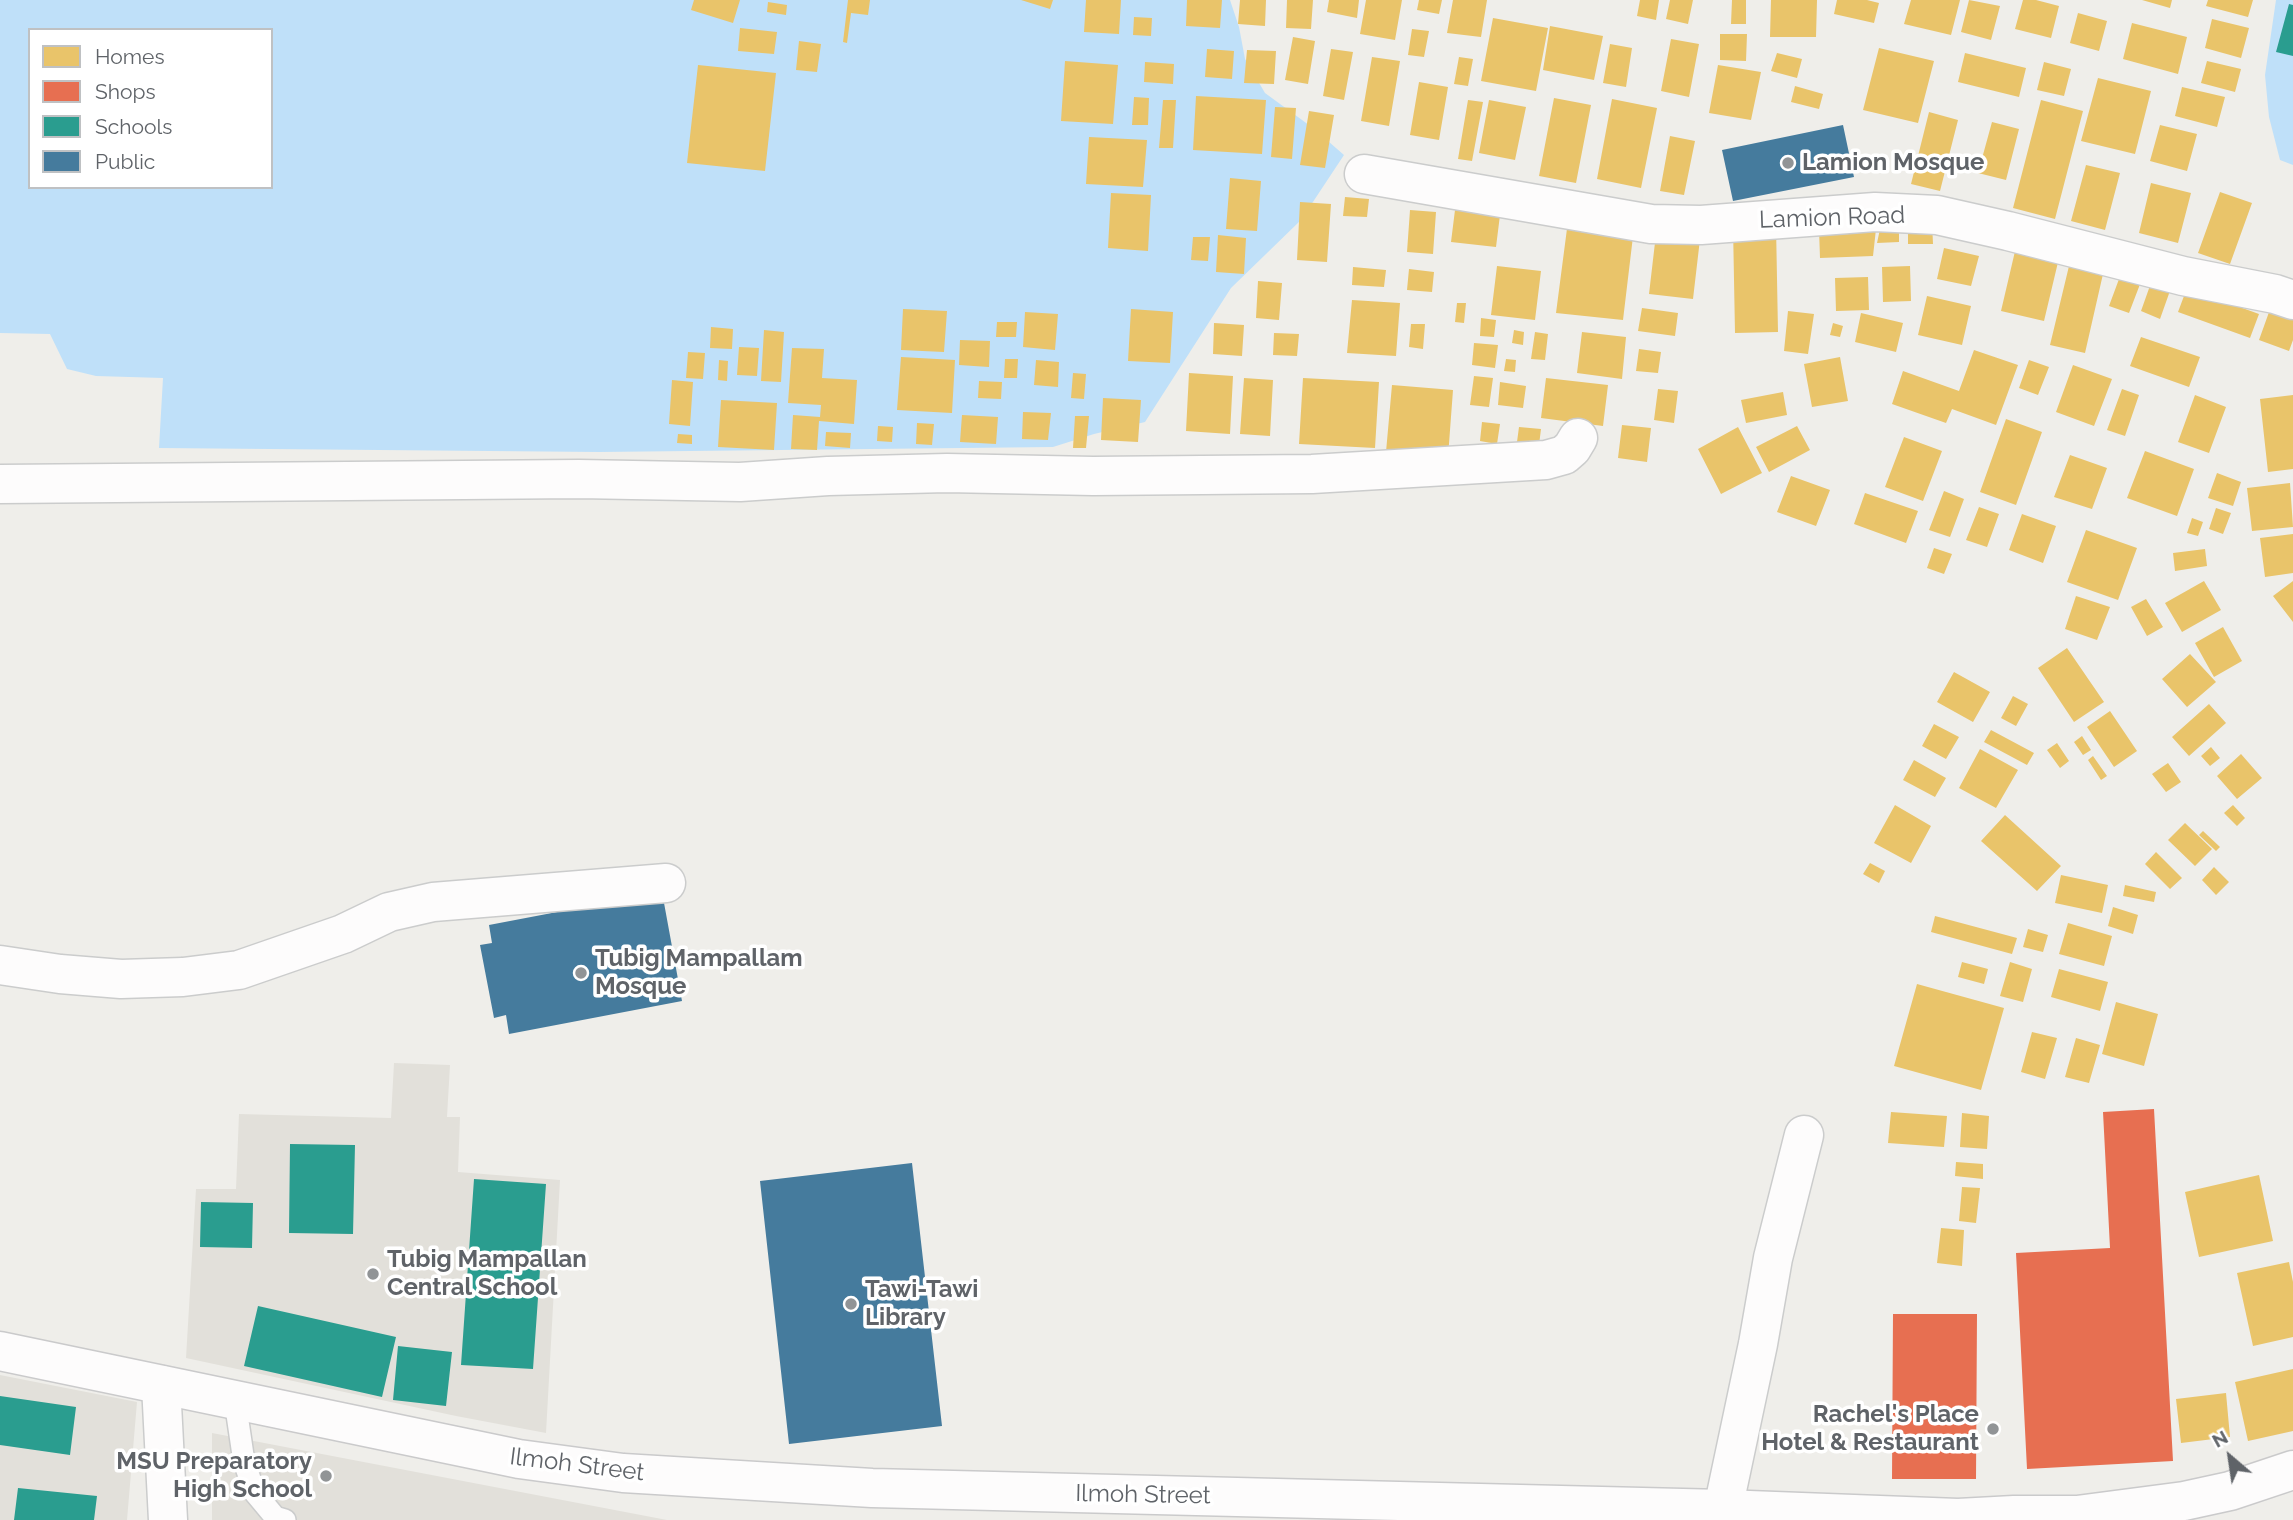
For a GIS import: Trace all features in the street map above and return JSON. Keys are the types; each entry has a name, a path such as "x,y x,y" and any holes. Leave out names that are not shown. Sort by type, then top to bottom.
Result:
{"street":[{"name":"Lamion Road","path":"1364,174 1651,224 1702,225 1875,212 1937,215 2183,276 2293,300"},
{"path":"0,484 565,479 740,482 828,476 947,473 1093,476 1312,474 1546,460 1564,455 1578,438"},
{"path":"0,965 121,979 239,970 343,934 389,912 433,902 666,883"},
{"path":"1723,1509 1773,1258 1804,1135"},
{"name":"Ilmoh Street","path":"0,1351 519,1459 624,1473 872,1488 1723,1509 1958,1519 2014,1515 2077,1518 2230,1491 2293,1470"},
{"path":"161,1385 168,1520"}],"lane":[{"path":"235,1401 244,1462 255,1493 275,1517 285,1520"}],"shaded area":[{"name":"Tubig Mampallan Central School","path":"394,1063 450,1065 447,1117 460,1117 458,1172 560,1180 546,1433 186,1358 196,1189 236,1189 239,1114 391,1118"},
{"path":"0,1375 137,1402 127,1520 0,1520"},
{"name":"MSU Preparatory High School","path":"212,1433 667,1520 212,1520"}],"water":[{"path":"0,0 1230,0 1245,59 1265,93 1313,128 1344,155 1301,220 1231,288 1145,422 1053,447 599,452 159,448 163,378 96,376 67,369 50,334 0,333"},
{"path":"2276,0 2293,0 2293,165 2280,160 2269,117 2265,75"}],"building: Homes":[{"path":"694,0 740,0 733,23 691,10"},
{"path":"848,0 870,0 868,15 851,13 847,43 843,42"},
{"path":"1021,0 1053,0 1050,9"},
{"path":"1086,0 1121,0 1119,34 1084,32"},
{"path":"1187,0 1222,0 1220,28 1186,26"},
{"path":"1240,0 1266,0 1265,26 1238,24"},
{"path":"1287,0 1313,0 1311,29 1286,28"},
{"path":"1329,0 1359,0 1357,18 1327,12"},
{"path":"1366,0 1402,0 1395,40 1360,34"},
{"path":"1419,0 1442,0 1439,14 1417,10"},
{"path":"1453,0 1487,0 1481,37 1447,33"},
{"path":"1640,0 1659,0 1656,20 1637,16"},
{"path":"1670,0 1693,0 1688,24 1666,19"},
{"path":"1732,0 1746,0 1746,24 1731,24"},
{"path":"1771,0 1817,0 1816,37 1770,37"},
{"path":"1837,0 1867,0 1879,3 1874,23 1834,14"},
{"path":"1911,0 1960,0 1951,35 1904,24"},
{"path":"1969,0 2000,6 1991,40 1961,32"},
{"path":"2023,0 2036,0 2059,6 2051,38 2015,29"},
{"path":"2142,0 2172,0 2170,8"},
{"path":"2208,0 2253,0 2248,17 2206,6"},
{"path":"768,2 787,5 786,15 767,12"},
{"path":"2078,13 2107,21 2099,51 2070,43"},
{"path":"1134,17 1152,18 1151,36 1133,35"},
{"path":"1493,18 1548,28 1536,91 1481,81"},
{"path":"2212,19 2249,28 2241,58 2205,48"},
{"path":"2132,23 2187,37 2178,74 2123,59"},
{"path":"1550,26 1603,36 1594,80 1543,70"},
{"path":"740,28 777,32 774,54 738,51"},
{"path":"1412,29 1429,31 1424,57 1408,55"},
{"path":"1720,34 1747,34 1746,61 1720,60"},
{"path":"1293,37 1315,41 1308,84 1285,80"},
{"path":"1671,39 1699,44 1689,97 1661,91"},
{"path":"799,41 821,44 817,72 796,70"},
{"path":"1610,44 1632,48 1626,87 1603,83"},
{"path":"1879,48 1934,61 1918,123 1863,110"},
{"path":"1207,49 1234,51 1232,79 1205,77"},
{"path":"1331,49 1353,52 1344,100 1323,96"},
{"path":"1247,50 1276,51 1274,84 1244,83"},
{"path":"1777,53 1802,59 1797,78 1771,71"},
{"path":"1965,53 2026,68 2019,97 1958,82"},
{"path":"1372,57 1400,61 1389,126 1361,121"},
{"path":"1459,57 1473,59 1468,86 1454,84"},
{"path":"1065,61 1118,65 1113,124 1061,121"},
{"path":"2207,61 2241,69 2235,92 2201,83"},
{"path":"1145,62 1174,64 1173,84 1144,82"},
{"path":"2044,62 2071,69 2064,96 2037,90"},
{"path":"698,65 776,73 765,171 687,163"},
{"path":"1718,65 1761,72 1751,120 1709,113"},
{"path":"2098,78 2151,91 2135,154 2081,141"},
{"path":"1419,82 1448,87 1439,140 1410,135"},
{"path":"1795,86 1823,94 1819,109 1791,102"},
{"path":"2182,87 2225,97 2217,127 2175,116"},
{"path":"1196,96 1266,100 1262,154 1193,150"},
{"path":"1134,97 1149,98 1148,125 1132,125"},
{"path":"1554,98 1591,105 1576,183 1539,176"},
{"path":"1612,99 1657,108 1641,188 1597,179"},
{"path":"1163,100 1176,100 1173,148 1159,148"},
{"path":"1468,100 1483,102 1472,161 1458,159"},
{"path":"1489,100 1526,107 1515,160 1479,153"},
{"path":"2041,100 2083,111 2055,219 2013,208"},
{"path":"1275,107 1296,108 1292,159 1271,157"},
{"path":"1309,111 1334,115 1325,168 1300,165"},
{"path":"1929,112 1958,120 1940,191 1911,184"},
{"path":"1992,122 2019,129 2006,180 1978,173"},
{"path":"2160,125 2197,134 2187,171 2150,161"},
{"path":"1670,136 1695,141 1684,195 1660,191"},
{"path":"1089,137 1147,140 1143,187 1086,184"},
{"path":"2086,165 2120,173 2105,230 2071,221"},
{"path":"1230,178 1261,181 1257,231 1226,229"},
{"path":"2151,183 2191,193 2178,243 2139,233"},
{"path":"2220,192 2252,203 2230,264 2198,253"},
{"path":"1111,193 1151,195 1148,251 1108,248"},
{"path":"1457,194 1502,199 1496,247 1451,242"},
{"path":"1345,197 1369,199 1367,217 1343,216"},
{"path":"1300,202 1331,204 1327,262 1297,260"},
{"path":"1410,210 1436,212 1433,254 1407,252"},
{"path":"1568,221 1634,228 1623,320 1556,313"},
{"path":"1932,222 1933,244 1908,244 1908,224"},
{"path":"1776,225 1778,332 1735,333 1733,226"},
{"path":"1899,228 1899,242 1877,243 1880,229"},
{"path":"1819,229 1876,229 1873,256 1820,258"},
{"path":"1656,234 1700,239 1693,299 1649,294"},
{"path":"1218,235 1246,238 1244,274 1216,272"},
{"path":"1193,237 1210,237 1208,261 1191,260"},
{"path":"2016,247 2059,258 2044,321 2001,311"},
{"path":"1944,248 1979,256 1971,286 1937,279"},
{"path":"1497,266 1541,271 1535,320 1491,315"},
{"path":"1910,266 1911,301 1883,302 1882,267"},
{"path":"2069,266 2103,274 2085,353 2050,345"},
{"path":"1353,267 1386,270 1384,287 1352,285"},
{"path":"1409,269 1434,272 1432,292 1407,290"},
{"path":"2122,271 2142,279 2129,313 2109,306"},
{"path":"1868,277 1869,310 1836,311 1835,278"},
{"path":"2152,280 2171,288 2160,319 2141,311"},
{"path":"1258,281 1282,283 1279,320 1256,318"},
{"path":"2187,288 2259,314 2250,338 2178,312"},
{"path":"1927,296 1971,306 1962,345 1918,335"},
{"path":"1352,300 1400,303 1396,356 1347,353"},
{"path":"2273,301 2293,307 2293,340 2289,351 2259,340"},
{"path":"1457,303 1466,303 1464,323 1455,322"},
{"path":"1642,308 1678,313 1675,336 1638,331"},
{"path":"903,309 947,311 944,352 901,350"},
{"path":"1131,309 1173,312 1170,363 1128,361"},
{"path":"1788,311 1814,314 1808,354 1784,351"},
{"path":"1025,312 1058,314 1055,350 1023,347"},
{"path":"1861,313 1903,323 1896,352 1855,342"},
{"path":"1481,318 1496,320 1494,337 1480,336"},
{"path":"997,322 1017,322 1016,337 996,337"},
{"path":"1214,323 1244,325 1242,356 1213,354"},
{"path":"1833,323 1843,326 1840,337 1830,335"},
{"path":"1411,324 1425,324 1423,349 1409,347"},
{"path":"711,327 733,329 732,349 710,348"},
{"path":"764,330 784,332 781,382 761,381"},
{"path":"1514,330 1524,332 1523,345 1512,343"},
{"path":"1535,332 1548,334 1545,360 1531,359"},
{"path":"1582,332 1626,337 1622,379 1577,373"},
{"path":"1274,333 1299,334 1297,356 1273,355"},
{"path":"2141,337 2200,357 2189,387 2130,366"},
{"path":"960,340 990,341 989,367 959,365"},
{"path":"1474,343 1498,345 1495,368 1472,365"},
{"path":"739,347 759,348 757,376 737,375"},
{"path":"792,348 824,349 822,378 857,380 854,424 819,421 817,450 791,449 793,415 820,417 821,405 788,403"},
{"path":"1639,349 1661,352 1658,373 1636,371"},
{"path":"1974,350 2018,365 1996,425 1952,409 1946,423 1892,404 1903,371 1959,391"},
{"path":"688,352 705,353 703,379 686,378"},
{"path":"901,357 955,360 952,413 897,410"},
{"path":"1840,357 1848,401 1812,407 1804,364"},
{"path":"1005,359 1018,359 1017,378 1004,378"},
{"path":"1506,359 1516,360 1515,372 1504,371"},
{"path":"719,360 728,361 727,381 718,380"},
{"path":"1036,360 1059,362 1058,387 1034,385"},
{"path":"2029,360 2049,367 2038,395 2019,388"},
{"path":"2073,365 2112,379 2094,426 2056,412"},
{"path":"1073,373 1086,374 1084,399 1071,398"},
{"path":"1189,373 1233,376 1230,434 1186,431"},
{"path":"1474,376 1493,378 1489,407 1470,405"},
{"path":"1244,378 1273,380 1270,436 1240,434"},
{"path":"1303,378 1379,382 1375,448 1299,444"},
{"path":"1546,378 1608,385 1603,426 1541,418"},
{"path":"672,380 693,382 690,426 669,424"},
{"path":"979,381 1002,382 1001,399 978,398"},
{"path":"1500,382 1526,386 1523,408 1498,405"},
{"path":"1392,385 1453,390 1448,457 1386,452"},
{"path":"1658,389 1678,391 1674,423 1654,420"},
{"path":"2122,389 2139,395 2125,436 2107,430"},
{"path":"1783,392 1787,415 1746,423 1741,400"},
{"path":"2195,395 2226,407 2209,453 2178,442"},
{"path":"2293,395 2293,469 2268,472 2260,399"},
{"path":"1103,398 1141,400 1138,442 1101,440"},
{"path":"721,400 777,403 774,450 718,447"},
{"path":"1023,412 1051,413 1048,440 1022,439"},
{"path":"962,415 998,417 996,444 960,442"},
{"path":"1075,416 1089,416 1086,448 1073,448"},
{"path":"2006,419 2042,432 2016,505 1980,492"},
{"path":"1482,422 1500,424 1497,444 1480,441"},
{"path":"917,423 934,424 932,445 916,444"},
{"path":"1622,425 1651,428 1647,462 1618,458"},
{"path":"878,426 893,427 892,442 877,441"},
{"path":"1797,426 1810,450 1769,472 1756,447"},
{"path":"1519,427 1541,429 1539,445 1517,442"},
{"path":"1738,427 1762,473 1721,494 1698,449"},
{"path":"826,432 851,433 850,448 825,446"},
{"path":"678,434 692,435 692,444 677,443"},
{"path":"1904,437 1942,451 1923,501 1885,487"},
{"path":"2145,451 2194,469 2177,516 2127,498"},
{"path":"2070,455 2107,468 2092,509 2054,497"},
{"path":"2217,473 2241,482 2233,506 2208,498"},
{"path":"1791,476 1830,490 1816,526 1777,512"},
{"path":"2290,483 2293,527 2252,531 2247,488"},
{"path":"1944,491 1964,499 1950,537 1929,530"},
{"path":"1865,493 1918,511 1906,543 1854,524"},
{"path":"1979,507 1999,514 1987,547 1966,540"},
{"path":"2216,508 2231,513 2223,534 2209,529"},
{"path":"2022,514 2056,526 2043,563 2009,550"},
{"path":"2192,518 2203,522 2198,536 2187,533"},
{"path":"2086,530 2137,548 2118,600 2067,582"},
{"path":"2293,534 2293,573 2265,577 2260,538"},
{"path":"1934,548 1952,554 1944,574 1927,568"},
{"path":"2205,549 2207,566 2175,571 2173,553"},
{"path":"2204,581 2221,610 2182,632 2165,603"},
{"path":"2293,581 2293,622 2273,596"},
{"path":"2076,596 2110,607 2097,640 2065,629"},
{"path":"2146,599 2163,627 2147,636 2131,607"},
{"path":"2223,627 2242,661 2214,677 2195,643"},
{"path":"2067,648 2104,702 2074,722 2038,668"},
{"path":"2190,654 2216,682 2187,707 2162,679"},
{"path":"1954,672 1990,692 1973,722 1937,702"},
{"path":"2013,696 2028,704 2016,726 2001,718"},
{"path":"2209,704 2226,723 2189,756 2172,737"},
{"path":"2110,711 2137,751 2114,767 2087,727"},
{"path":"1934,724 1959,737 1946,759 1922,746"},
{"path":"1991,730 2034,753 2027,765 1984,742"},
{"path":"2082,736 2091,750 2083,755 2074,742"},
{"path":"2057,743 2069,761 2060,768 2047,750"},
{"path":"2211,747 2220,758 2210,766 2201,756"},
{"path":"1980,749 2018,770 1996,808 1959,788"},
{"path":"2241,754 2262,778 2237,799 2217,776"},
{"path":"2093,756 2107,776 2101,780 2088,760"},
{"path":"1914,760 1946,778 1935,797 1903,780"},
{"path":"2168,763 2181,782 2166,792 2152,774"},
{"path":"1895,805 1931,826 1911,863 1874,843"},
{"path":"2233,805 2245,818 2237,826 2224,813"},
{"path":"2005,815 2061,866 2037,891 1981,841"},
{"path":"2185,823 2212,849 2195,866 2168,840"},
{"path":"2203,831 2220,847 2216,851 2199,835"},
{"path":"2156,852 2182,878 2170,889 2145,864"},
{"path":"1870,863 1885,871 1879,883 1863,874"},
{"path":"2214,867 2229,882 2216,895 2202,880"},
{"path":"2061,875 2108,885 2102,913 2055,903"},
{"path":"2125,885 2156,892 2154,902 2123,896"},
{"path":"2113,907 2138,915 2133,934 2108,926"},
{"path":"1935,916 2017,938 2012,954 1931,932"},
{"path":"2068,923 2112,936 2104,966 2059,954"},
{"path":"2028,929 2048,935 2043,952 2023,947"},
{"path":"1962,962 1988,969 1984,984 1958,977"},
{"path":"2010,962 2032,969 2023,1002 2000,996"},
{"path":"2059,969 2108,982 2100,1011 2051,997"},
{"path":"1917,984 2004,1008 1981,1090 1894,1066"},
{"path":"2116,1002 2158,1014 2144,1066 2102,1054"},
{"path":"2032,1032 2057,1038 2045,1079 2021,1072"},
{"path":"2076,1038 2100,1045 2089,1083 2065,1077"},
{"path":"1891,1112 1947,1116 1944,1147 1888,1143"},
{"path":"1962,1113 1989,1116 1987,1149 1960,1147"},
{"path":"1956,1162 1983,1164 1983,1179 1955,1176"},
{"path":"2259,1175 2273,1241 2199,1257 2185,1192"},
{"path":"1962,1187 1980,1188 1976,1223 1959,1221"},
{"path":"1941,1228 1964,1230 1962,1266 1937,1263"},
{"path":"2289,1262 2293,1282 2293,1337 2253,1346 2237,1273"},
{"path":"2293,1369 2293,1431 2248,1441 2235,1382"},
{"path":"2226,1393 2230,1437 2181,1443 2176,1399"}],"building: Shops":[{"path":"2154,1109 2173,1461 2027,1469 2016,1253 2110,1248 2103,1112"},
{"path":"1893,1314 1977,1314 1976,1479 1892,1479"}],"building: Schools":[{"path":"2289,4 2293,5 2293,56 2276,52"},
{"path":"290,1144 355,1145 353,1234 289,1233"},
{"path":"474,1179 546,1184 533,1369 461,1365"},
{"path":"201,1202 253,1203 252,1248 200,1247"},
{"path":"258,1306 396,1337 382,1397 244,1366"},
{"path":"398,1346 452,1352 446,1406 393,1400"},
{"path":"0,1396 76,1407 70,1455 0,1445"},
{"path":"18,1488 97,1496 94,1520 14,1520"}],"building: Public":[{"name":"Lamion Mosque","path":"1843,125 1854,177 1733,201 1722,150"},
{"name":"Tubig Mampallam Mosque","path":"662,892 682,1001 509,1034 506,1015 494,1018 480,945 492,943 489,925"},
{"name":"Tawi-Tawi Library","path":"912,1163 942,1426 789,1444 760,1181"}],"place":[{"name":"Lamion Mosque","path":"1788,163"},
{"name":"Tubig Mampallam Mosque","path":"581,973"},
{"name":"Tubig Mampallan Central School","path":"373,1274"},
{"name":"Tawi-Tawi Library","path":"851,1304"},
{"name":"Rachel's Place Hotel & Restaurant","path":"1993,1429"},
{"name":"MSU Preparatory High School","path":"326,1476"}]}
